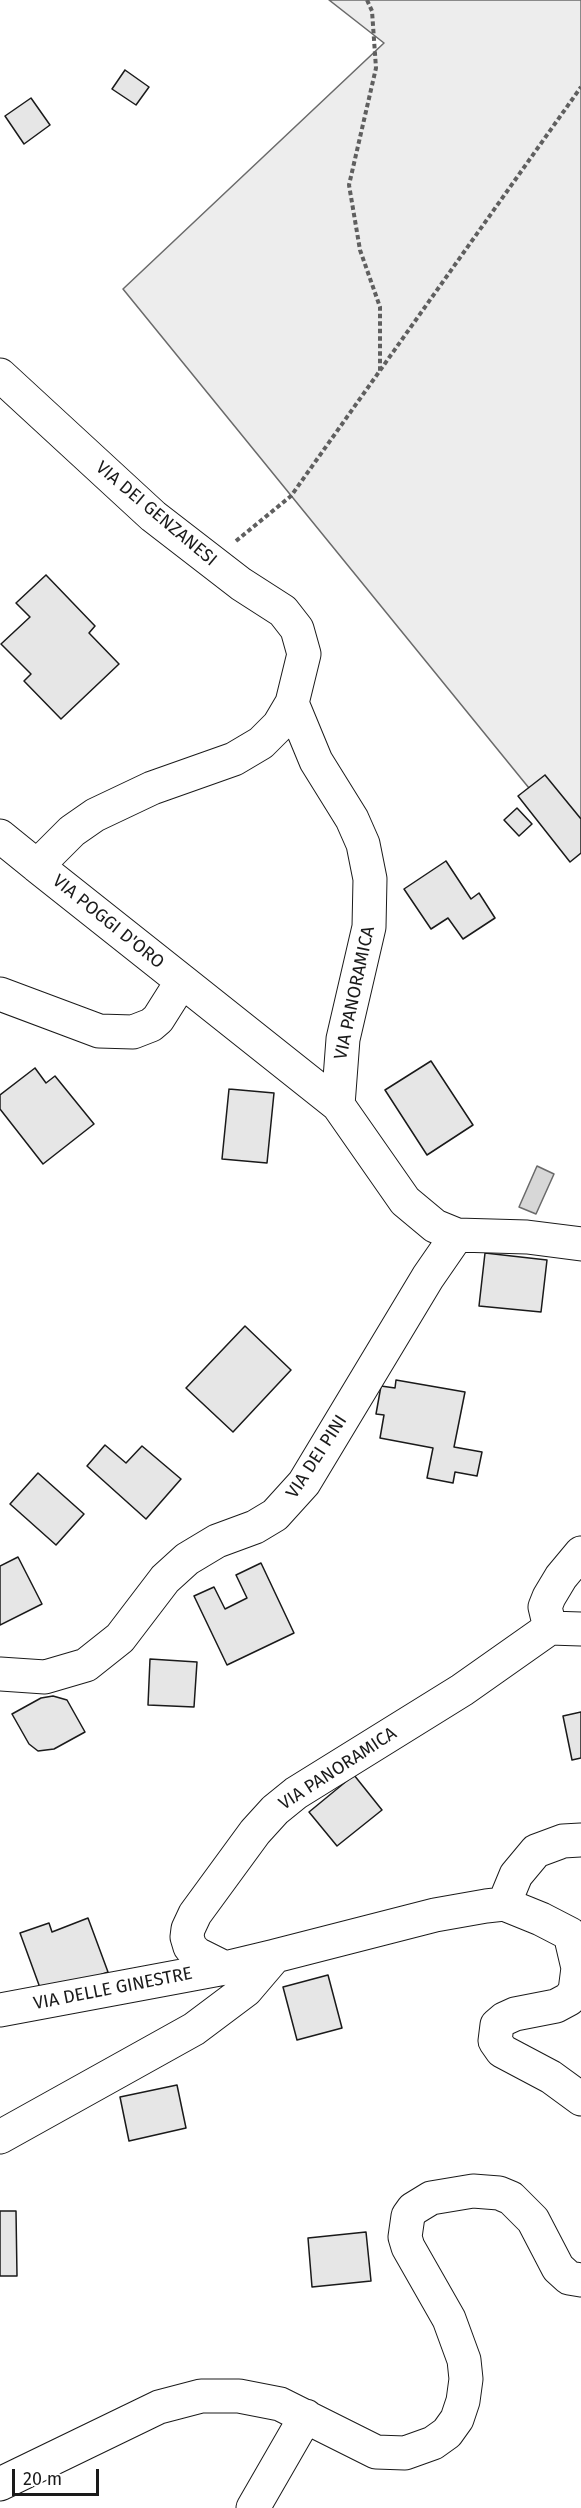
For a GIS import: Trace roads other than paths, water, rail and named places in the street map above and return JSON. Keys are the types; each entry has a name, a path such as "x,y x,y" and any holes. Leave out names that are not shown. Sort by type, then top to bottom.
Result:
{"street":[{"name":"VIA DEI GENZANESI","path":"0,375 145,509 291,620 301,638 304,654"},
{"name":"VIA POGGI D'ORO","path":"0,994 81,1026 121,1033 151,1025 165,1010 182,981 37,866 72,831 95,815 152,788 248,752 273,732 292,703 304,654"},
{"name":"VIA PANORAMICA","path":"292,703 316,761 352,819 363,844 370,879 369,927 343,1039 338,1105"},
{"path":"0,836 37,866"},
{"path":"182,981 338,1105 405,1201 426,1221 457,1235 527,1237 581,1244"},
{"name":"VIA DEI PINI","path":"0,1674 45,1677 86,1665 120,1638 165,1579 187,1559 217,1541 255,1527 275,1515 304,1482 428,1277 457,1235"},
{"name":"VIA PANORAMICA","path":"225,1968 197,1954 190,1947 188,1929 195,1914 255,1832 275,1810 305,1787 566,1628 545,1607 549,1597 581,1553"},
{"path":"504,1904 516,1875 536,1851 562,1841 581,1840"},
{"path":"225,1968 448,1912 504,1904 575,1932 578,1968 575,1991 569,1999 556,2006 515,2014 497,2025 494,2033 502,2051 551,2076 581,2098"},
{"path":"0,2137 205,2021 246,1990 274,1956"},
{"name":"VIA DELLE GINESTRE","path":"0,2010 225,1968"},
{"path":"0,2484 140,2415 181,2400 211,2396 252,2398 280,2404 371,2450 395,2454 414,2451 433,2443 447,2433 457,2419 465,2390 464,2360 449,2319 408,2247 405,2237 408,2216 421,2202 440,2195 473,2191 499,2193 512,2198 533,2220 558,2268 569,2278 581,2280"},
{"path":"253,2508 306,2416"}]}
